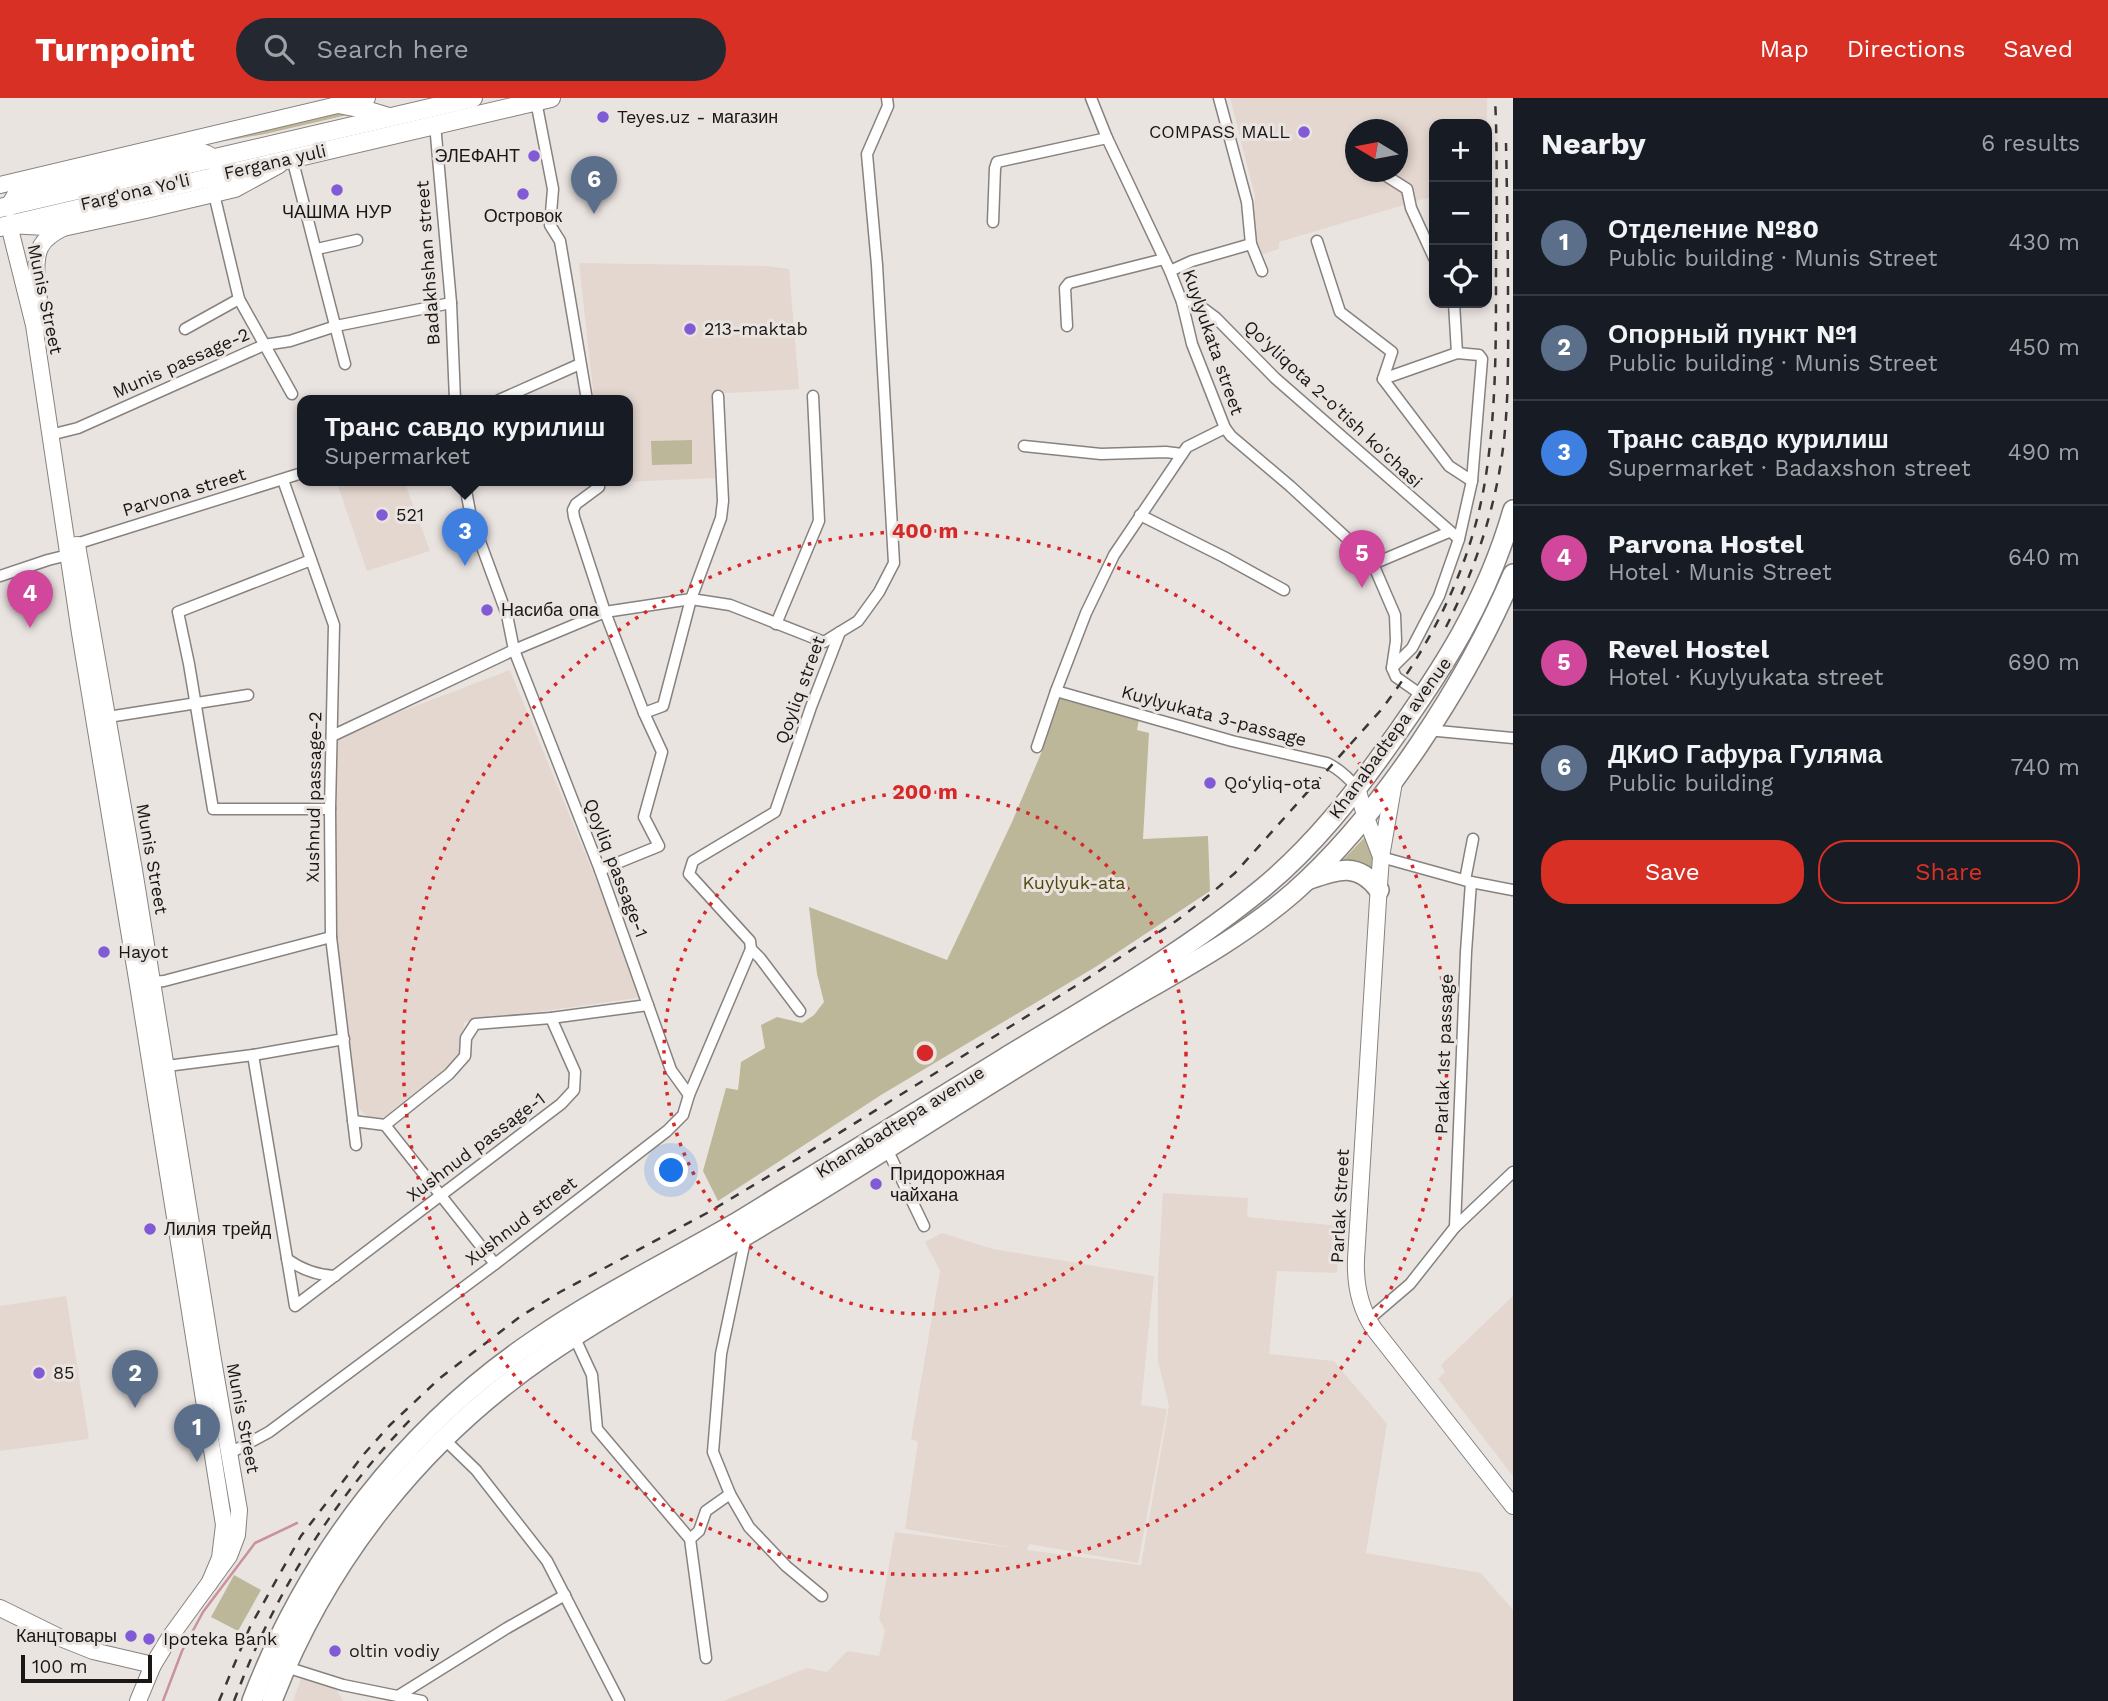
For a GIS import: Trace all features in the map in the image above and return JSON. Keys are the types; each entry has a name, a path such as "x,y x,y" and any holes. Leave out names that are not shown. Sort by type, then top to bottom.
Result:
{"highway":[{"name":"Khanabadtepa avenue","path":"272,1701 317,1603 350,1550 397,1488 482,1404 524,1370 574,1336 746,1236 883,1142 1220,921 1296,858 1357,788 1456,645 1475,611 1498,557 1513,510"},
{"name":"Khanabadtepa avenue","path":"252,1701 285,1626 332,1544 396,1463 450,1408 510,1357 554,1327 1091,1022 1238,933 1279,904 1306,880 1365,815 1427,730 1480,642 1513,574"},
{"path":"1306,880 1330,872 1351,870 1364,874 1379,890"}],"main road":[{"name":"Fergana yuli","path":"5,226 217,167 338,129 473,98"},
{"name":"Fergana yuli","path":"5,207 217,167 292,158 544,100"},
{"path":"338,104 366,101 389,117"},
{"path":"338,129 366,101"},
{"path":"5,226 5,207 25,184 189,151 201,151 217,167 218,187 214,194"}],"street":[{"name":"Qoyliq street","path":"800,1011 755,953 750,941 689,874 693,861 775,812 840,632 858,621 879,592 894,563 877,265 867,153 888,106 887,98"},
{"name":"Kuylyukata street","path":"1091,98 1170,271 1182,302 1192,344 1225,428 1373,564 1395,615 1396,641 1392,668"},
{"path":"1219,98 1247,202 1251,244 1262,271"},
{"path":"544,100 553,189 550,225 561,240 586,395"},
{"path":"1,179 25,184 338,104"},
{"name":"Badakhshan street","path":"435,124 455,395"},
{"path":"993,222 997,162 1107,138"},
{"path":"292,158 345,364"},
{"name":"Farg'ona Yo'li","path":"5,226 63,228 214,194 235,189 292,158"},
{"path":"1396,182 1406,189 1411,208 1429,247"},
{"path":"214,194 239,299 292,394"},
{"name":"Munis Street","path":"5,226 34,325 55,435"},
{"name":"Munis Street","path":"63,228 42,244 37,261 55,435 218,1432 224,1525 220,1558 209,1584"},
{"path":"317,249 357,240"},
{"path":"1317,241 1340,312 1392,352 1383,379"},
{"path":"1170,271 1192,261 1251,244"},
{"path":"1067,326 1065,288 1069,283 1164,259"},
{"path":"185,329 239,299"},
{"name":"Qo'yliqota 2-o'tish ko'chasi","path":"1182,302 1192,300 1216,318 1275,378 1459,539"},
{"name":"Munis passage-2","path":"55,435 78,428 264,345 290,341 336,326 450,303"},
{"path":"1454,308 1457,353"},
{"path":"1383,379 1457,353 1479,355 1482,359 1472,481 1459,539 1439,596 1412,648 1392,668 1396,677 1423,696"},
{"path":"510,395 580,364"},
{"path":"1383,379 1448,466 1472,481"},
{"path":"644,713 663,706 691,599 721,518 723,501 718,396"},
{"path":"776,624 819,522 813,396"},
{"path":"1037,747 1056,691 1102,577 1114,555 1187,447 1225,428"},
{"path":"1024,446 1093,453 1182,454"},
{"name":"Parvona street","path":"0,576 297,475"},
{"name":"Xushnud passage-2","path":"283,480 334,625 330,809 331,937 356,1145"},
{"name":"Qoyliq passage-1","path":"465,486 471,517 508,615 514,650 600,870 671,1070 689,1095"},
{"path":"599,486 576,504 573,510 605,612 662,752 644,817 659,846 600,870"},
{"path":"1140,515 1284,590"},
{"path":"1373,564 1449,532"},
{"name":"Munis Street","path":"72,550 108,716 107,753"},
{"path":"311,560 178,612 213,809 330,809"},
{"path":"332,736 514,650 605,612 691,599 730,605 824,642 840,632"},
{"name":"Kuylyukata 3-passage","path":"1056,691 1232,741 1328,764 1350,779 1357,788"},
{"path":"108,716 248,695"},
{"path":"1427,730 1513,738"},
{"name":"Parlak Street","path":"1396,774 1381,857 1355,1266 1359,1299 1368,1320 1513,1506"},
{"name":"Parlak Street","path":"1357,788 1381,857"},
{"name":"Parlak 1st passage","path":"1455,1227 1468,881 1473,839"},
{"path":"1381,857 1468,881 1513,890"},
{"path":"146,983 164,981 331,937"},
{"name":"Xushnud street","path":"230,1453 269,1432 495,1264 667,1131 683,1115 689,1095 755,953"},
{"name":"Munis Street","path":"146,983 167,1066 206,1361"},
{"path":"385,1125 449,1074 465,1056 466,1038 475,1024 551,1018 648,1005"},
{"name":"Xushnud passage-1","path":"253,1055 295,1306 561,1104 574,1090 575,1072 551,1018"},
{"path":"167,1066 344,1039"},
{"path":"353,1121 385,1125 495,1264"},
{"path":"883,1142 924,1226"},
{"path":"1368,1320 1410,1284 1455,1227 1513,1172"},
{"path":"746,1236 721,1354 713,1452 730,1494 749,1527 786,1566 822,1596"},
{"path":"287,1259 298,1268 320,1275 335,1276"},
{"path":"574,1336 592,1375 597,1429 690,1539 705,1658"},
{"name":"Munis Street","path":"138,1701 153,1665 190,1608 229,1556 239,1524 238,1496 230,1453 218,1432"},
{"path":"444,1439 476,1470 547,1561 619,1701"},
{"path":"690,1539 699,1531 706,1511 730,1494"},
{"path":"398,1696 565,1595"},
{"path":"0,1608 86,1648 153,1665"},
{"path":"286,1667 343,1685 422,1701"}],"shaded area":[{"path":"1230,98 1487,98 1487,119 1429,119 1429,197 1279,242 1279,249 1257,256 1252,239 1255,196"},
{"name":"213-maktab","path":"579,263 767,266 789,269 799,389 714,394 715,478 633,482 633,395 593,395"},
{"name":"521","path":"338,486 406,486 430,551 367,571"},
{"path":"510,670 644,997 464,1022 462,1056 382,1118 367,1116 357,1107 336,937 334,737"},
{"path":"1163,1193 1248,1198 1247,1217 1341,1226 1337,1273 1277,1271 1269,1354 1334,1361 1387,1424 1366,1553 1481,1573 1513,1610 1513,1701 723,1701 807,1668 827,1672 847,1651 879,1656 885,1630 879,1619 895,1532 1015,1548 905,1529 918,1442 911,1439 940,1271 925,1242 942,1233 993,1249 1154,1276 1141,1405 1167,1409 1138,1563 1029,1544 1027,1550 1141,1565 1169,1406 1158,1361 1158,1277"},
{"name":"85","path":"66,1296 89,1439 0,1451 0,1306"},
{"path":"1513,1296 1513,1476 1438,1379 1445,1372 1441,1365"},
{"path":"302,1676 335,1687 343,1701 293,1701"}],"green space":[{"path":"345,109 347,115 202,145"},
{"path":"692,440 692,464 652,465 651,441"},
{"name":"Kuylyuk-ata","path":"1058,698 1139,719 1137,730 1149,733 1143,839 1208,836 1210,891 1097,966 881,1095 718,1201 703,1171 726,1088 738,1090 741,1062 765,1048 761,1025 777,1017 802,1023 814,1015 824,1002 817,974 809,907 947,960 1012,822 1042,751"},
{"path":"1366,836 1375,843 1374,872 1361,863 1341,862"},
{"path":"234,1575 261,1590 238,1631 211,1617"}],"waterway":[{"path":"163,1701 182,1651 203,1612 255,1543 297,1523"}],"railway":[{"path":"219,1701 250,1627 301,1536 364,1454 390,1425 440,1378 521,1316 560,1292 707,1213 794,1161 1176,921 1235,873 1381,710 1418,656 1448,599 1472,538 1486,475 1494,402 1497,166 1495,98"},
{"path":"1446,627 1477,556 1492,506 1502,455 1508,364 1506,143"},
{"path":"234,1701 268,1623 309,1549 358,1479 415,1415"}],"place":[{"name":"Teyes.uz - магазин","path":"603,117"},
{"name":"COMPASS MALL","path":"1304,132"},
{"name":"ЭЛЕФАНТ","path":"534,156"},
{"name":"ЧАШМА НУР","path":"337,190"},
{"name":"Островок","path":"523,194"},
{"name":"ДКиО Гафура Гуляма","path":"594,214"},
{"name":"213-maktab","path":"690,329"},
{"name":"521","path":"382,515"},
{"name":"Транс савдо курилиш","path":"465,566"},
{"name":"Revel Hostel","path":"1362,588"},
{"name":"Насиба опа","path":"487,610"},
{"name":"Parvona Hostel","path":"30,628"},
{"name":"Qo‘yliq-ota","path":"1210,783"},
{"name":"Hayot","path":"104,952"},
{"name":"Придорожная чайхана","path":"876,1184"},
{"name":"Лилия трейд","path":"150,1229"},
{"name":"85","path":"39,1373"},
{"name":"Опорный пункт №1","path":"135,1408"},
{"name":"Отделение №80","path":"197,1462"},
{"name":"Канцтовары","path":"131,1636"},
{"name":"Ipoteka Bank","path":"149,1639"},
{"name":"oltin vodiy","path":"335,1651"}]}
